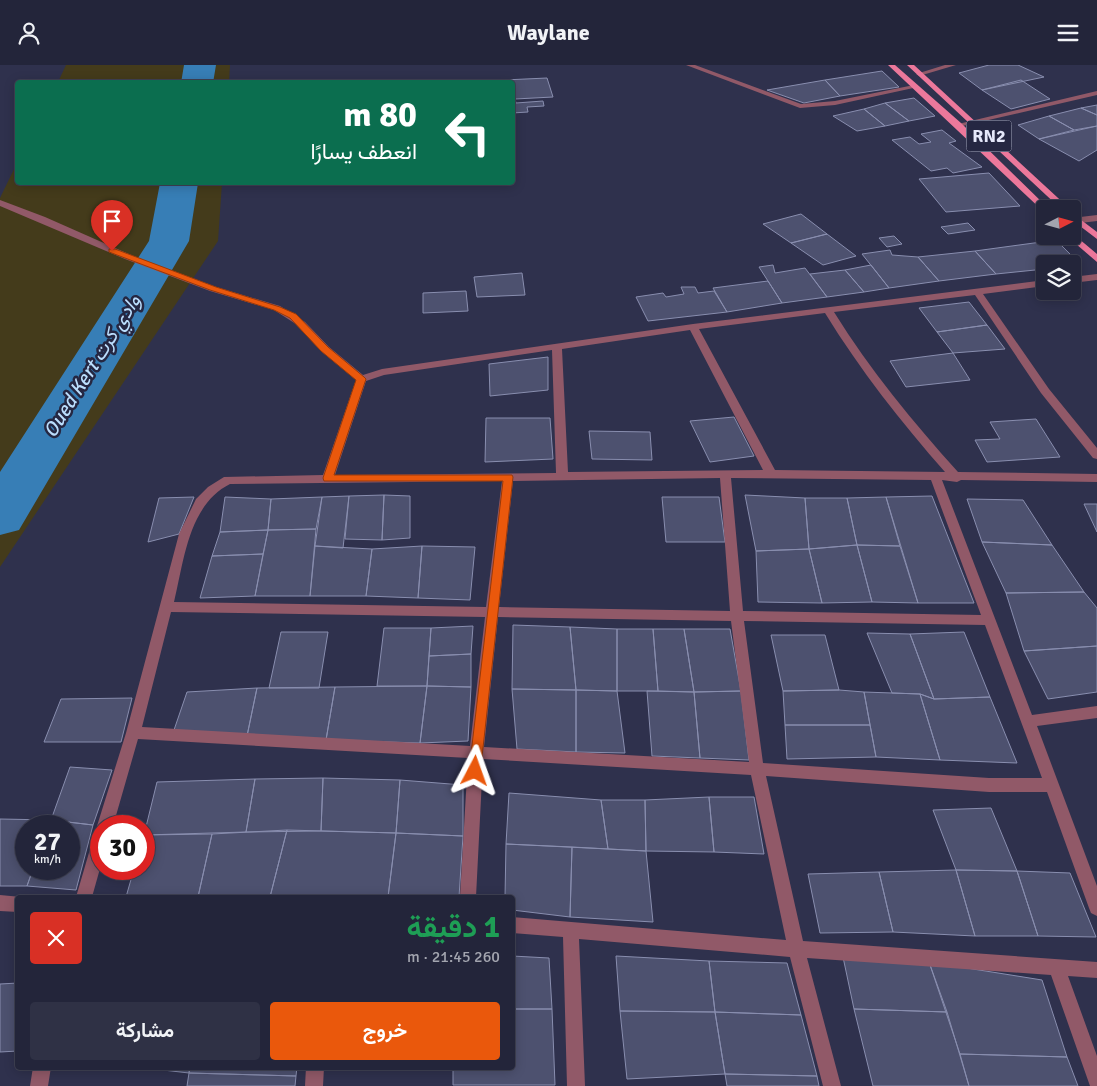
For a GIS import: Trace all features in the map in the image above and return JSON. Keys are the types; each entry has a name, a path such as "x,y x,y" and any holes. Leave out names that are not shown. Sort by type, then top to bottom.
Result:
{"main road":[{"name":"RN2","path":"891,65 958,125 1036,201"},
{"name":"RN2","path":"910,65 1056,200"},
{"path":"1081,224 1097,237"},
{"path":"1081,244 1097,259"}],"street":[{"path":"689,65 800,106 827,104 914,87"},
{"path":"919,74 953,65"},
{"path":"958,125 974,123 1097,93"},
{"path":"0,203 34,215 128,257 213,289 277,309 302,324 325,349 361,379"},
{"path":"1081,219 1097,218"},
{"path":"1081,279 1097,277"},
{"path":"361,379 398,368 693,327 1036,284"},
{"path":"977,291 1045,391 1097,455"},
{"path":"828,310 854,353 892,403 957,478"},
{"path":"693,327 771,475"},
{"path":"557,346 562,477"},
{"path":"328,478 361,379"},
{"path":"108,815 133,733 166,607 194,511 212,487 228,480 725,475 1097,478"},
{"path":"725,475 737,617 758,769 796,949 832,1086"},
{"path":"468,895 476,753 508,477"},
{"path":"936,478 1097,908"},
{"path":"166,607 989,620"},
{"path":"1028,721 1097,712"},
{"path":"133,733 758,769 989,785 1052,785"},
{"path":"85,895 90,877"},
{"path":"0,903 15,904"},
{"path":"515,925 796,949 1097,970"},
{"path":"571,931 576,1086"},
{"path":"1056,967 1097,1080"},
{"path":"39,1086 42,1070"},
{"path":"314,1086 316,1070"}],"sand":[{"path":"66,65 230,65 229,80 59,80"},
{"path":"15,167 15,185 222,185 218,241 0,567 0,198"}],"building":[{"path":"989,65 1018,65 1044,77 982,90 959,73"},
{"path":"882,71 899,87 840,96 825,80"},
{"path":"547,78 553,97 515,99 515,80 504,80"},
{"path":"825,80 840,96 804,103 767,90"},
{"path":"1021,80 1050,99 1011,109 982,90"},
{"path":"914,98 935,116 909,121 885,103"},
{"path":"515,99 516,103 543,101 544,106 527,107 528,112 515,113"},
{"path":"885,103 909,121 885,126 864,109"},
{"path":"1097,105 1097,115 1081,108"},
{"path":"1081,108 1097,115 1097,126 1074,130 1049,116"},
{"path":"864,109 885,126 857,131 833,116"},
{"path":"1049,116 1074,130 1039,139 1018,125"},
{"path":"1097,126 1097,150 1079,161 1039,139"},
{"path":"942,130 956,141 949,143 982,167 953,173 947,168 931,171 892,140 910,137 919,144 931,142 921,134"},
{"path":"989,173 1020,206 946,212 919,179"},
{"path":"801,214 827,234 791,243 763,224"},
{"path":"968,223 975,230 948,234 941,227"},
{"path":"827,234 856,256 823,265 791,243"},
{"path":"894,236 902,244 887,247 879,238"},
{"path":"1036,243 1036,245 1061,245 1071,255 1036,255 1036,270 996,274 975,251"},
{"path":"890,250 892,255 918,257 939,281 889,288 862,254"},
{"path":"975,251 996,274 939,281 918,257"},
{"path":"773,265 775,273 805,268 827,297 782,303 759,267"},
{"path":"871,265 889,288 864,292 845,270"},
{"path":"845,270 864,292 827,297 810,274"},
{"path":"522,273 525,295 477,297 474,277"},
{"path":"768,281 782,303 727,312 713,288"},
{"path":"681,287 695,287 698,293 714,291 727,312 648,321 636,297 663,293 666,297 684,294"},
{"path":"466,291 468,311 423,313 423,293"},
{"path":"969,302 987,325 937,332 919,308"},
{"path":"987,325 1005,349 953,353 937,332"},
{"path":"953,353 970,380 906,387 890,361"},
{"path":"548,357 548,390 490,396 489,364"},
{"path":"734,417 754,456 710,462 690,421"},
{"path":"486,418 550,418 553,459 485,462"},
{"path":"1036,419 1060,457 987,462 975,440 1000,439 990,422"},
{"path":"589,431 650,432 652,460 592,459"},
{"path":"384,495 382,540 345,539 349,496"},
{"path":"384,495 410,496 410,538 382,540"},
{"path":"745,495 805,498 809,549 756,551"},
{"path":"349,496 343,548 315,546 322,497"},
{"path":"932,496 974,603 918,603 886,497"},
{"path":"194,497 179,534 148,542 159,498"},
{"path":"225,497 271,499 268,530 220,532"},
{"path":"322,497 316,529 268,530 271,499"},
{"path":"662,497 719,497 725,542 666,542"},
{"path":"886,497 900,546 857,545 847,498"},
{"path":"805,498 847,498 857,545 809,549"},
{"path":"967,499 1023,500 1052,545 982,542"},
{"path":"1084,504 1097,504 1097,532"},
{"path":"316,529 310,596 255,596 268,530"},
{"path":"268,530 263,554 212,556 220,532"},
{"path":"982,542 1052,545 1084,592 1006,593"},
{"path":"857,545 900,546 918,603 872,602"},
{"path":"857,545 872,602 822,603 809,549"},
{"path":"315,546 372,549 366,596 310,596"},
{"path":"422,546 475,547 470,600 418,598"},
{"path":"422,546 418,598 366,596 372,549"},
{"path":"809,549 822,603 758,602 756,551"},
{"path":"263,554 255,596 200,598 212,556"},
{"path":"1084,592 1097,608 1097,646 1024,651 1006,593"},
{"path":"513,625 570,627 576,690 512,689"},
{"path":"473,626 471,654 429,656 431,628"},
{"path":"570,627 617,629 617,691 576,690"},
{"path":"384,628 431,628 427,686 377,686"},
{"path":"617,629 653,629 658,691 617,691"},
{"path":"653,629 684,629 694,692 658,691"},
{"path":"684,629 730,629 741,691 694,692"},
{"path":"281,632 328,632 319,688 269,688"},
{"path":"964,632 990,697 934,699 910,634"},
{"path":"867,633 910,634 934,699 920,694 892,693"},
{"path":"771,635 825,635 839,690 783,691"},
{"path":"1097,646 1097,692 1048,699 1024,651"},
{"path":"471,654 471,687 427,686 429,656"},
{"path":"427,686 471,687 468,741 420,743"},
{"path":"427,686 420,743 326,740 335,687"},
{"path":"335,687 326,740 247,736 257,688"},
{"path":"257,688 247,736 174,730 187,692"},
{"path":"512,689 576,690 576,752 517,749"},
{"path":"576,690 617,691 625,753 576,752"},
{"path":"839,690 864,692 870,725 785,725 783,691"},
{"path":"647,691 694,692 700,758 652,756"},
{"path":"741,691 749,760 700,758 694,692"},
{"path":"864,692 920,694 940,760 876,757"},
{"path":"920,694 934,699 990,697 1017,763 940,760"},
{"path":"132,698 121,742 44,742 61,699"},
{"path":"785,725 870,725 876,757 787,759"},
{"path":"70,767 112,770 96,815 90,815 90,825 80,823 80,815 53,815"},
{"path":"323,778 321,831 246,832 255,779"},
{"path":"323,778 400,780 396,833 321,831"},
{"path":"255,779 246,832 155,835 155,815 149,815 157,782"},
{"path":"400,780 463,785 463,836 396,833"},
{"path":"509,793 601,800 608,849 506,844"},
{"path":"709,797 754,797 764,854 714,852"},
{"path":"709,797 714,852 646,851 645,800"},
{"path":"601,800 645,800 646,851 608,849"},
{"path":"991,808 1017,871 956,870 933,810"},
{"path":"0,819 15,819 15,880 29,880 27,886 0,886"},
{"path":"80,823 90,825 90,836 80,875"},
{"path":"287,830 271,895 198,895 212,834"},
{"path":"287,830 396,833 388,895 271,895"},
{"path":"396,833 463,836 459,895 388,895"},
{"path":"212,834 198,895 127,895 131,880 155,880 155,835"},
{"path":"506,844 572,847 570,917 515,910 515,895 505,895"},
{"path":"572,847 646,851 653,922 570,917"},
{"path":"956,870 1017,871 1038,936 975,936"},
{"path":"956,870 975,936 893,932 879,872"},
{"path":"1017,871 1070,873 1096,937 1038,936"},
{"path":"879,872 893,932 820,933 808,874"},
{"path":"29,880 79,880 76,890 27,886"},
{"path":"515,956 549,958 552,1009 515,1009"},
{"path":"616,956 709,961 715,1012 620,1011"},
{"path":"843,957 929,962 947,1012 854,1009"},
{"path":"709,961 787,963 801,1015 715,1012"},
{"path":"929,962 1042,980 1067,1057 960,1054"},
{"path":"15,983 15,1051 0,1052 0,984"},
{"path":"515,1009 552,1009 555,1085 453,1085 453,1070 515,1070"},
{"path":"854,1009 947,1012 969,1086 873,1086"},
{"path":"620,1011 715,1012 725,1074 627,1079"},
{"path":"715,1012 801,1015 817,1076 725,1074"},
{"path":"960,1054 1067,1057 1078,1086 969,1086"},
{"path":"163,1070 190,1070 189,1073"},
{"path":"190,1070 297,1070 296,1076 189,1073"},
{"path":"189,1073 296,1076 295,1086 187,1086"},
{"path":"725,1074 817,1076 819,1086 727,1086"}],"waterway":[{"name":"Oued Kert وادي كرت","path":"198,80 200,65"},
{"name":"Oued Kert وادي كرت","path":"0,516 169,241 179,185"}],"route":[{"path":"112,251 213,289 258,302 293,316 310,331 325,349 361,379 328,478 508,477 475,771"}]}
